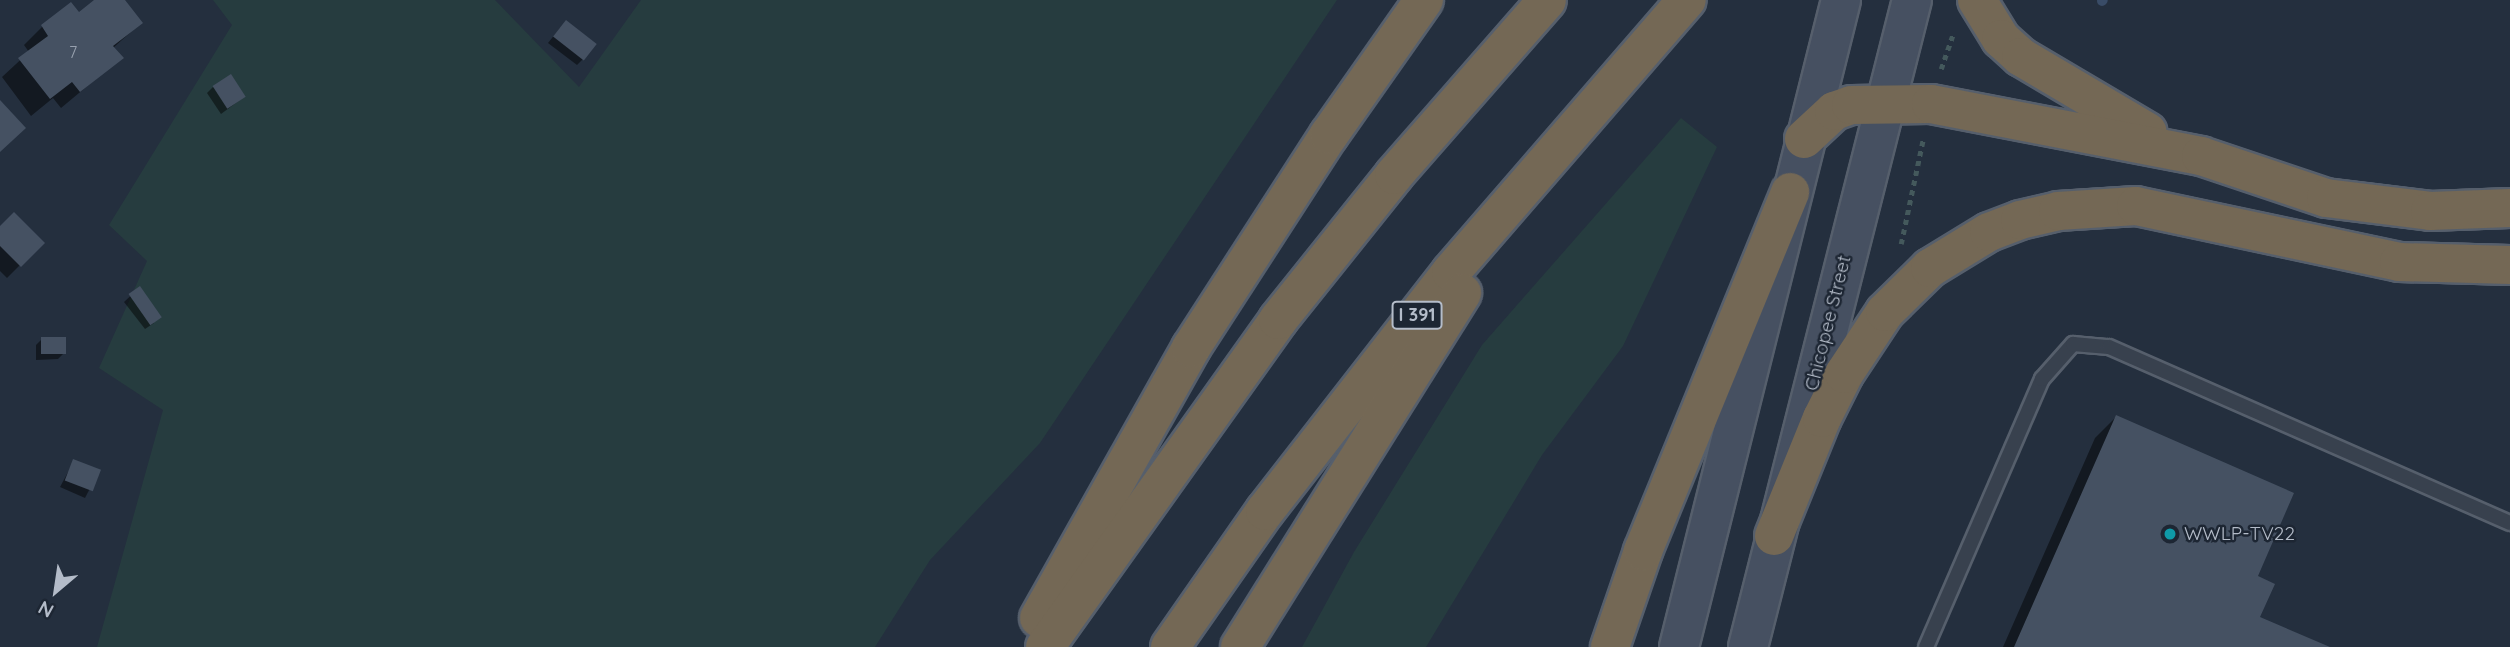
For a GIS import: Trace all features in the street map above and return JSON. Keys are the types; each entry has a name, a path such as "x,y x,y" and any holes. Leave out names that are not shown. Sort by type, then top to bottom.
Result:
{"highway":[{"path":"1023,647 1191,348 1329,135 1424,0"},
{"path":"1045,647 1278,320 1394,175 1547,0"},
{"name":"I 391","path":"1170,647 1357,390 1550,153 1687,0"},
{"path":"1967,10 2045,73 2111,113 2201,156 2326,198 2390,209 2510,208"},
{"path":"1804,139 1834,111 1885,101 1983,113 2201,156"},
{"path":"1240,647 1550,153"},
{"path":"1610,647 1643,551 1790,192"},
{"path":"1774,536 1833,396 1885,312 1930,268 1989,232 2020,220 2058,211 2136,206 2399,262 2510,265"}],"main road":[{"path":"1679,647 1790,192 1841,0"},
{"name":"Chicopee Street","path":"1748,647 1912,0"}],"lane":[{"path":"1926,647 2042,379 2073,344 2109,347 2510,523"}],"path":[{"path":"1936,83 1967,10"},
{"path":"1904,251 1901,244 1924,131"}],"green space":[{"path":"213,0 495,0 579,87 641,0 1337,0 1040,443 930,560 875,647 97,647 163,410 99,368 147,261 109,225 232,25"},
{"path":"1681,118 1717,147 1623,346 1542,455 1426,647 1302,647 1354,552 1482,345"}],"building":[{"path":"94,0 125,0 143,23 113,46 124,58 80,92 72,82 50,99 18,58 48,36 41,25 71,2 79,12"},
{"path":"566,20 597,44 584,61 553,37"},
{"path":"231,74 246,97 227,109 213,86"},
{"path":"0,100 26,128 0,152"},
{"path":"14,212 45,243 21,267 0,246 0,226"},
{"path":"140,286 162,317 150,325 129,294"},
{"path":"41,337 66,337 66,354 41,354"},
{"name":"WWLP-TV22","path":"2116,415 2294,493 2258,576 2275,584 2260,617 2330,647 2014,647"},
{"path":"73,459 101,470 93,491 65,480"}],"place":[{"name":"WWLP-TV22","path":"2170,534"}]}
